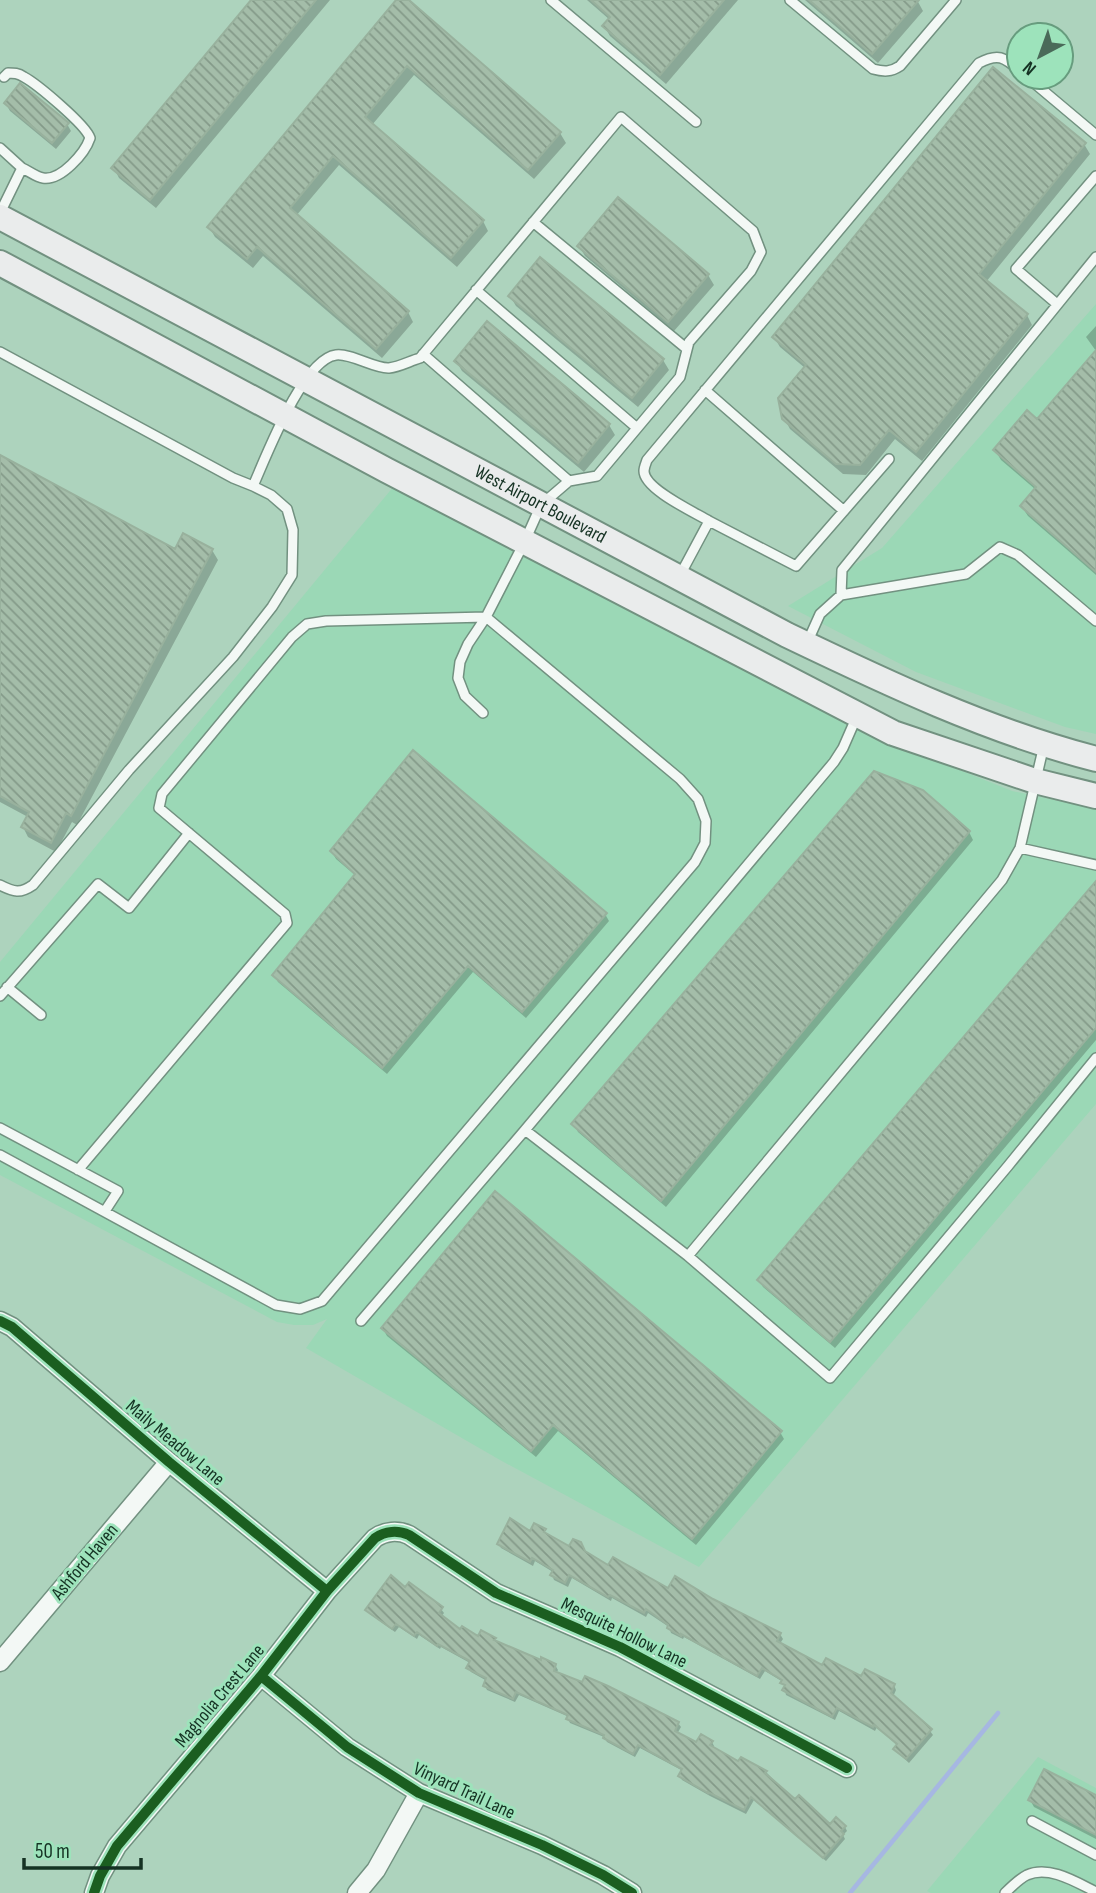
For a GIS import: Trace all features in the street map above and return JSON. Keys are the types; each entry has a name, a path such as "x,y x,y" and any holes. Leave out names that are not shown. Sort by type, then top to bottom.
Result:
{"main road":[{"name":"West Airport Boulevard","path":"0,215 806,645 910,694 1016,735 1096,759"},
{"path":"0,263 524,543 893,733 1035,781 1096,796"}],"street":[{"name":"Maily Meadow Lane","path":"0,1321 12,1327 169,1462 327,1591"},
{"name":"Ashford Haven","path":"0,1662 169,1462"},
{"name":"Magnolia Crest Lane","path":"94,1893 117,1846 261,1676 327,1591 375,1538 387,1533"},
{"name":"Mesquite Hollow Lane","path":"387,1533 409,1535 496,1593 620,1647 848,1768"},
{"name":"Vinyard Trail Lane","path":"261,1676 347,1747 419,1793 542,1845 603,1875 632,1893"},
{"path":"357,1893 376,1870 419,1793"}],"lane":[{"path":"551,0 696,122"},
{"path":"790,0 873,69 883,72 900,65 956,0"},
{"path":"889,458 796,566 666,496 648,482 644,471 647,460 979,63 990,57 1005,58"},
{"path":"0,148 22,168 40,178 48,178 56,176 71,164 90,138 84,127 31,81 16,73 8,73 1,78"},
{"path":"1044,91 1096,135"},
{"path":"253,486 284,416 306,380 322,361 336,355 388,369 420,358 621,117 752,231 761,252 751,271 689,342 680,377 597,476 569,481 541,505 486,617 460,662 458,678 465,696 483,713"},
{"path":"0,215 22,168"},
{"path":"1057,304 1016,269 1096,176"},
{"path":"533,222 687,349"},
{"path":"841,595 842,570 1096,257"},
{"path":"476,290 637,428"},
{"path":"0,352 233,478 271,495 287,509 293,530 292,575 272,607 233,657 129,770 33,884 23,891 0,885"},
{"path":"423,354 569,481"},
{"path":"705,390 844,510"},
{"path":"678,578 709,521"},
{"path":"806,645 820,614 841,595 966,574 1000,547 1018,555 1096,621"},
{"path":"0,1155 276,1305 300,1310 322,1301 695,862 705,843 706,821 698,799 680,779 486,617 326,621 307,624 292,637 162,794 159,808 285,914 287,923 78,1170"},
{"path":"361,1321 834,762 858,715"},
{"path":"688,1256 1002,880 1020,848 1044,744"},
{"path":"0,996 98,884 129,908 189,833"},
{"path":"1020,848 1096,865"},
{"path":"7,987 41,1015"},
{"path":"525,1130 688,1256 830,1378 1096,1058"},
{"path":"0,1128 118,1191 105,1211"},
{"path":"1032,1821 1096,1855"},
{"path":"1004,1893 1028,1875 1045,1872 1070,1878 1096,1892"}],"shaded area":[{"path":"1096,304 1096,734 1065,727 916,672 788,606 882,548"},
{"path":"394,486 905,748 1012,791 1096,809 1096,1104 699,1567 500,1460 306,1348 327,1319 313,1325 277,1322 0,1175 0,962"},
{"path":"1038,1757 1096,1788 1096,1893 927,1891"}],"building":[{"path":"251,0 316,0 150,200 111,168"},
{"path":"396,0 409,0 561,132 528,170 407,66 365,117 484,220 451,258 333,156 290,208 409,311 376,349 257,247 247,259 207,227"},
{"path":"591,0 724,0 660,75 602,26 610,17"},
{"path":"809,0 919,0 872,54"},
{"path":"993,67 1005,77 1005,91 1022,91 1086,143 979,274 1028,314 916,452 889,430 860,465 836,464 782,419 778,398 806,365 772,337"},
{"path":"20,83 69,123 52,143 4,103"},
{"path":"618,197 709,274 668,322 577,246"},
{"path":"540,257 664,359 632,398 508,296"},
{"path":"487,321 610,424 578,463 454,361"},
{"path":"1096,350 1096,572 1020,506 1036,487 993,450 1027,410 1037,419"},
{"path":"0,455 175,549 183,533 213,549 71,816 66,813 51,843 21,827 29,812 0,796"},
{"path":"413,750 607,913 522,1012 468,966 382,1068 272,975 355,874 330,851"},
{"path":"874,771 923,790 970,831 661,1201 571,1124"},
{"path":"1096,881 1096,1028 830,1342 757,1280"},
{"path":"495,1191 782,1431 692,1539 553,1425 531,1451 381,1328"},
{"path":"510,1518 530,1531 534,1523 569,1546 573,1539 581,1542 585,1551 608,1565 613,1557 668,1588 675,1576 713,1599 781,1633 777,1641 822,1665 826,1658 861,1676 865,1669 895,1684 891,1693 932,1729 906,1759 893,1749 897,1744 874,1725 873,1727 837,1708 832,1717 782,1690 785,1685 780,1683 782,1680 762,1668 757,1676 667,1628 668,1625 646,1609 644,1613 569,1575 565,1583 550,1575 553,1570 532,1558 530,1562 497,1544"},
{"path":"391,1575 405,1587 409,1582 443,1607 439,1613 460,1629 462,1626 478,1636 481,1630 496,1638 494,1640 556,1664 554,1671 582,1682 585,1676 608,1686 679,1722 675,1731 696,1742 701,1734 713,1741 710,1745 738,1761 741,1757 767,1771 765,1773 795,1799 799,1795 830,1824 836,1817 846,1826 841,1831 844,1834 823,1858 751,1797 744,1810 678,1776 682,1769 638,1745 633,1754 603,1738 604,1735 566,1719 568,1715 516,1692 513,1699 483,1686 486,1678 466,1668 470,1661 438,1644 437,1646 417,1632 414,1636 396,1624 392,1629 365,1610"},
{"path":"1044,1769 1096,1795 1096,1835 1028,1800"}],"waterway":[{"path":"850,1893 998,1713"}],"cycle path":[{"path":"0,1321 12,1327 169,1462 327,1591"},
{"path":"94,1893 117,1846 261,1676 327,1591 375,1538 392,1532 409,1535 496,1593 620,1647 847,1768"},
{"path":"261,1676 347,1747 419,1793 542,1845 603,1875 632,1893"}]}
